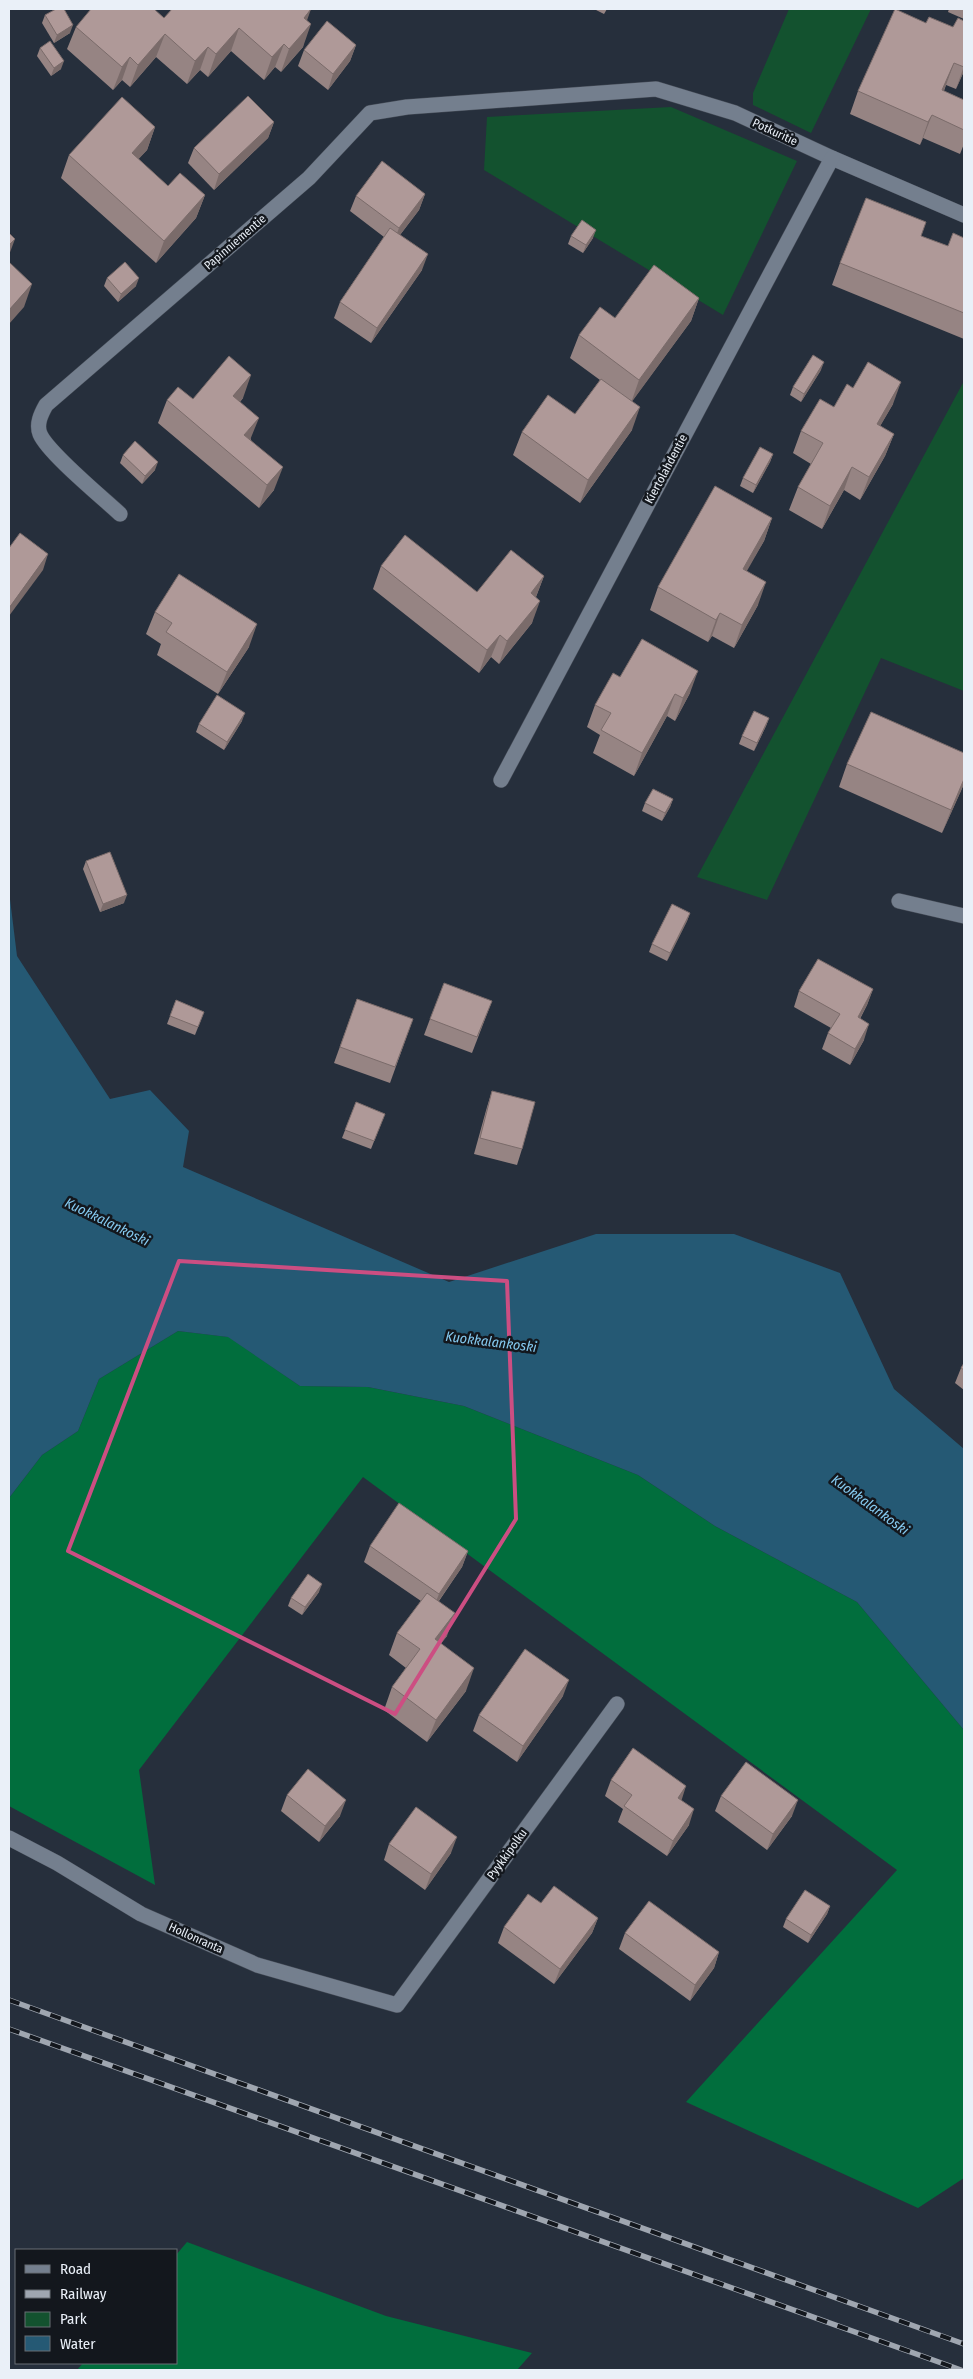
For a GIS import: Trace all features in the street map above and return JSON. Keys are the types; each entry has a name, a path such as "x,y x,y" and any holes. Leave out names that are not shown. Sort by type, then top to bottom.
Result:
{"street":[{"name":"Potkuritie","path":"577,96 656,89 735,113 832,158 964,214"},
{"name":"Papinniementie","path":"120,514 49,447 40,433 39,418 46,405 309,178 370,113 442,104 577,96"},
{"name":"Kiertolahdentie","path":"501,780 832,158"},
{"path":"899,901 964,916"},
{"name":"Pyykkipolku","path":"396,2005 617,1704"},
{"name":"Hollonranta","path":"9,1838 58,1863 141,1914 258,1965 396,2005"}],"highlighted area":[{"path":"179,1261 507,1281 516,1519 395,1714 68,1551"}],"green space":[{"path":"789,9 871,9 811,133 753,105 753,93"},
{"path":"671,107 797,161 723,315 484,170 487,117"},
{"path":"964,381 964,691 881,658 767,900 697,877"},
{"path":"178,1331 229,1337 300,1386 368,1387 464,1406 638,1475 715,1526 857,1602 964,1730 964,2178 918,2208 686,2102 897,1870 363,1477 139,1770 155,1885 9,1806 9,1498 42,1455 78,1431 99,1379"},
{"path":"187,2242 386,2316 532,2353 517,2370 77,2370 82,2364 178,2364 178,2253"}],"water":[{"name":"Kuokkalankoski","path":"9,891 17,956 110,1099 150,1090 189,1131 183,1167 449,1282 596,1234 734,1234 840,1273 894,1389 964,1449 964,1730 857,1602 715,1526 638,1475 464,1406 368,1387 300,1386 228,1337 178,1331 99,1379 78,1431 42,1455 9,1498"}],"building":[{"path":"56,9 64,9 73,25 57,35 45,15"},
{"path":"91,9 154,9 164,18 172,9 311,9 304,18 311,24 289,49 284,44 272,57 239,28 216,54 208,47 195,61 165,34 138,65 130,57 122,67 76,27"},
{"path":"895,9 926,23 929,17 953,27 958,18 964,21 964,67 954,63 942,90 964,100 964,130 932,115 928,122 858,91"},
{"path":"327,21 356,45 333,74 304,50"},
{"path":"50,41 64,61 54,68 40,48"},
{"path":"248,96 274,122 219,174 194,148"},
{"path":"122,97 155,127 132,153 168,186 180,173 205,195 164,241 69,155"},
{"path":"382,161 425,194 399,228 356,196"},
{"path":"866,198 926,222 921,236 948,246 953,233 964,238 964,313 840,263"},
{"path":"582,220 596,230 586,245 571,236"},
{"path":"390,228 428,254 377,328 340,302"},
{"path":"9,233 15,239 9,245"},
{"path":"9,262 32,284 9,310"},
{"path":"125,262 139,278 121,294 107,278"},
{"path":"654,265 699,298 639,380 579,335 600,307 615,318"},
{"path":"813,355 824,362 804,394 793,387"},
{"path":"229,356 251,375 233,396 259,418 244,435 283,467 267,485 167,400 178,387 193,399"},
{"path":"868,362 901,382 877,424 894,434 869,477 852,467 830,506 798,487 823,443 801,431 820,399 834,407 847,384 853,388"},
{"path":"601,379 640,407 588,480 522,432 548,395 575,414"},
{"path":"135,441 158,462 145,476 123,455"},
{"path":"760,447 773,454 756,485 743,478"},
{"path":"715,486 772,518 743,569 766,582 742,625 720,613 716,620 658,587"},
{"path":"20,533 48,554 9,608 9,548"},
{"path":"405,535 477,592 511,550 544,576 531,593 540,601 507,641 500,635 487,650 381,566"},
{"path":"179,574 257,624 227,672 166,632 172,623 155,612"},
{"path":"642,639 698,671 683,698 675,694 642,753 601,730 611,713 595,705 613,673 620,677"},
{"path":"217,695 245,713 227,742 199,724"},
{"path":"754,711 769,718 757,743 742,736"},
{"path":"871,712 964,753 964,779 951,810 847,764"},
{"path":"653,789 673,799 665,813 645,803"},
{"path":"110,852 127,895 103,904 86,861"},
{"path":"672,904 690,913 670,953 652,944"},
{"path":"818,959 873,989 858,1017 869,1024 855,1049 828,1033 840,1014 799,991"},
{"path":"444,983 492,1001 477,1037 430,1019"},
{"path":"357,999 413,1019 395,1067 340,1047"},
{"path":"176,1000 204,1012 198,1027 170,1016"},
{"path":"492,1091 535,1102 522,1149 480,1138"},
{"path":"356,1102 385,1114 374,1141 345,1130"},
{"path":"399,1503 468,1551 439,1594 370,1546"},
{"path":"308,1574 322,1584 305,1607 291,1598"},
{"path":"427,1593 455,1613 435,1639 474,1668 436,1720 392,1687 420,1649 397,1633"},
{"path":"525,1649 569,1680 523,1746 479,1715"},
{"path":"633,1748 686,1786 678,1798 694,1809 673,1841 624,1806 632,1795 611,1780"},
{"path":"746,1762 798,1800 773,1834 721,1796"},
{"path":"308,1769 346,1800 325,1826 287,1795"},
{"path":"416,1807 457,1837 431,1874 389,1844"},
{"path":"554,1886 598,1918 560,1969 504,1927 528,1894 541,1903"},
{"path":"805,1890 830,1906 811,1935 786,1919"},
{"path":"649,1901 719,1952 695,1985 625,1933"}],"railway":[{"path":"9,2000 964,2344"},
{"path":"9,2029 961,2370"}]}
